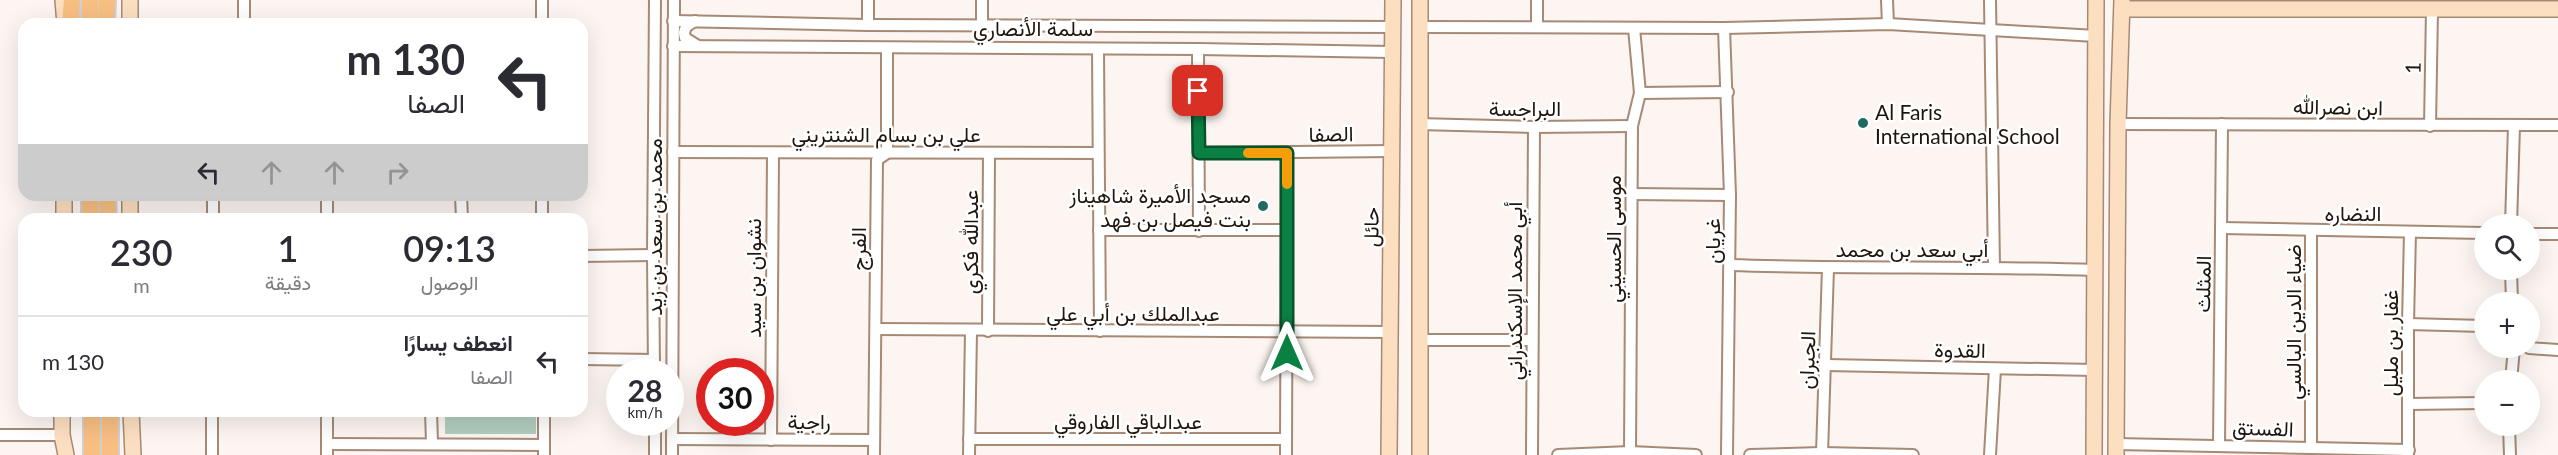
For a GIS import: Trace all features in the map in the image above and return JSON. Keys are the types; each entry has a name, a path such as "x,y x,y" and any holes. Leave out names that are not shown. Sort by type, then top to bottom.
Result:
{"main road":[{"path":"70,18 72,0"},
{"path":"90,0 90,18"},
{"path":"106,18 107,0"},
{"path":"92,417 92,455"},
{"path":"110,417 110,455"}],"street":[{"path":"63,0 64,18"},
{"path":"130,0 130,18"},
{"path":"244,0 244,18"},
{"path":"542,0 542,18"},
{"name":"محمد بن سعد بن زيد","path":"654,358 655,0"},
{"name":"محمد بن سعد بن زيد","path":"672,455 674,0"},
{"path":"868,0 868,25"},
{"path":"982,0 982,26"},
{"name":"حائل","path":"1389,455 1393,0"},
{"path":"1420,0 1418,124 1420,455"},
{"path":"1537,0 1537,26"},
{"path":"1887,0 1888,24"},
{"path":"1990,0 1994,267"},
{"path":"2094,455 2096,0"},
{"path":"2116,450 2118,124 2122,4 2385,5 2432,10 2500,5 2558,9"},
{"name":"1","path":"2430,126 2432,10"},
{"name":"سلمة الأنصاري","path":"673,21 982,26 1392,27"},
{"path":"696,21 685,28 683,33 685,38 698,46"},
{"path":"1420,27 1724,28 1888,24 2096,36"},
{"name":"موسى الحسيني","path":"1630,452 1632,126 1640,93 1634,28"},
{"name":"غريان","path":"1724,28 1730,195 1727,455"},
{"name":"سلمة الأنصاري","path":"673,46 1392,52"},
{"name":"الفرج","path":"874,455 877,160 887,153 887,48"},
{"path":"1098,49 1100,332"},
{"path":"1198,49 1199,231"},
{"path":"1640,93 1728,92"},
{"name":"البراجسة","path":"1418,124 1533,127 1632,126"},
{"name":"ابن نصرالله","path":"2118,124 2558,126"},
{"name":"المثلث","path":"2219,445 2222,124"},
{"path":"2511,214 2514,126"},
{"name":"أبي محمد الإسكندراني","path":"1532,455 1533,127"},
{"name":"الصفا","path":"1199,153 1392,151"},
{"name":"علي بن بسام الشنتريني","path":"673,153 1098,153"},
{"name":"نشوان بن سيد","path":"771,440 773,153"},
{"name":"عبدالله فكري","path":"988,153 988,331"},
{"path":"1286,455 1287,153"},
{"path":"1631,194 1730,195"},
{"name":"النضاره","path":"2222,228 2474,233"},
{"path":"1099,230 1287,230"},
{"name":"ضياء الدين البالسي","path":"2311,231 2311,448"},
{"name":"غفار بن مليل","path":"2408,452 2410,232"},
{"path":"2540,234 2558,234"},
{"path":"588,256 653,255"},
{"name":"أبي سعد بن محمد","path":"1730,265 2094,270"},
{"name":"الجبران","path":"1822,453 1828,268"},
{"path":"2408,324 2474,326"},
{"name":"عبدالملك بن أبي علي","path":"876,329 1390,332"},
{"path":"969,455 971,331"},
{"path":"1420,340 1532,340"},
{"path":"2540,349 2558,350"},
{"path":"588,359 606,359"},
{"name":"القدوة","path":"1826,365 2094,370"},
{"path":"1990,455 1995,369"},
{"path":"2409,404 2474,403"},
{"path":"60,455 62,417"},
{"path":"131,417 131,455"},
{"path":"212,417 212,455"},
{"path":"327,417 327,449 432,443 544,450 544,417"},
{"path":"431,417 432,443"},
{"path":"0,435 62,435"},
{"path":"62,435 66,455"},
{"path":"655,436 655,455"},
{"path":"2509,436 2510,455"},
{"name":"راجية","path":"672,439 874,440"},
{"name":"عبدالباقي الفاروقي","path":"969,439 1286,439"},
{"name":"الفستق","path":"2116,450 2219,445 2408,452"},
{"path":"1558,455 1630,452 1696,455"},
{"path":"1750,455 1822,453 1912,455"}],"green space":[{"path":"445,417 536,417 536,434 445,434"}],"slow traffic":[{"path":"1248,153 1287,153 1287,184"}],"place":[{"name":"Al Faris International School","path":"1863,123"},
{"name":"مسجد الأميرة شاهيناز بنت فيصل بن فهد","path":"1263,206"}],"route":[{"path":"1198,91 1199,153 1287,153 1287,353"}]}
